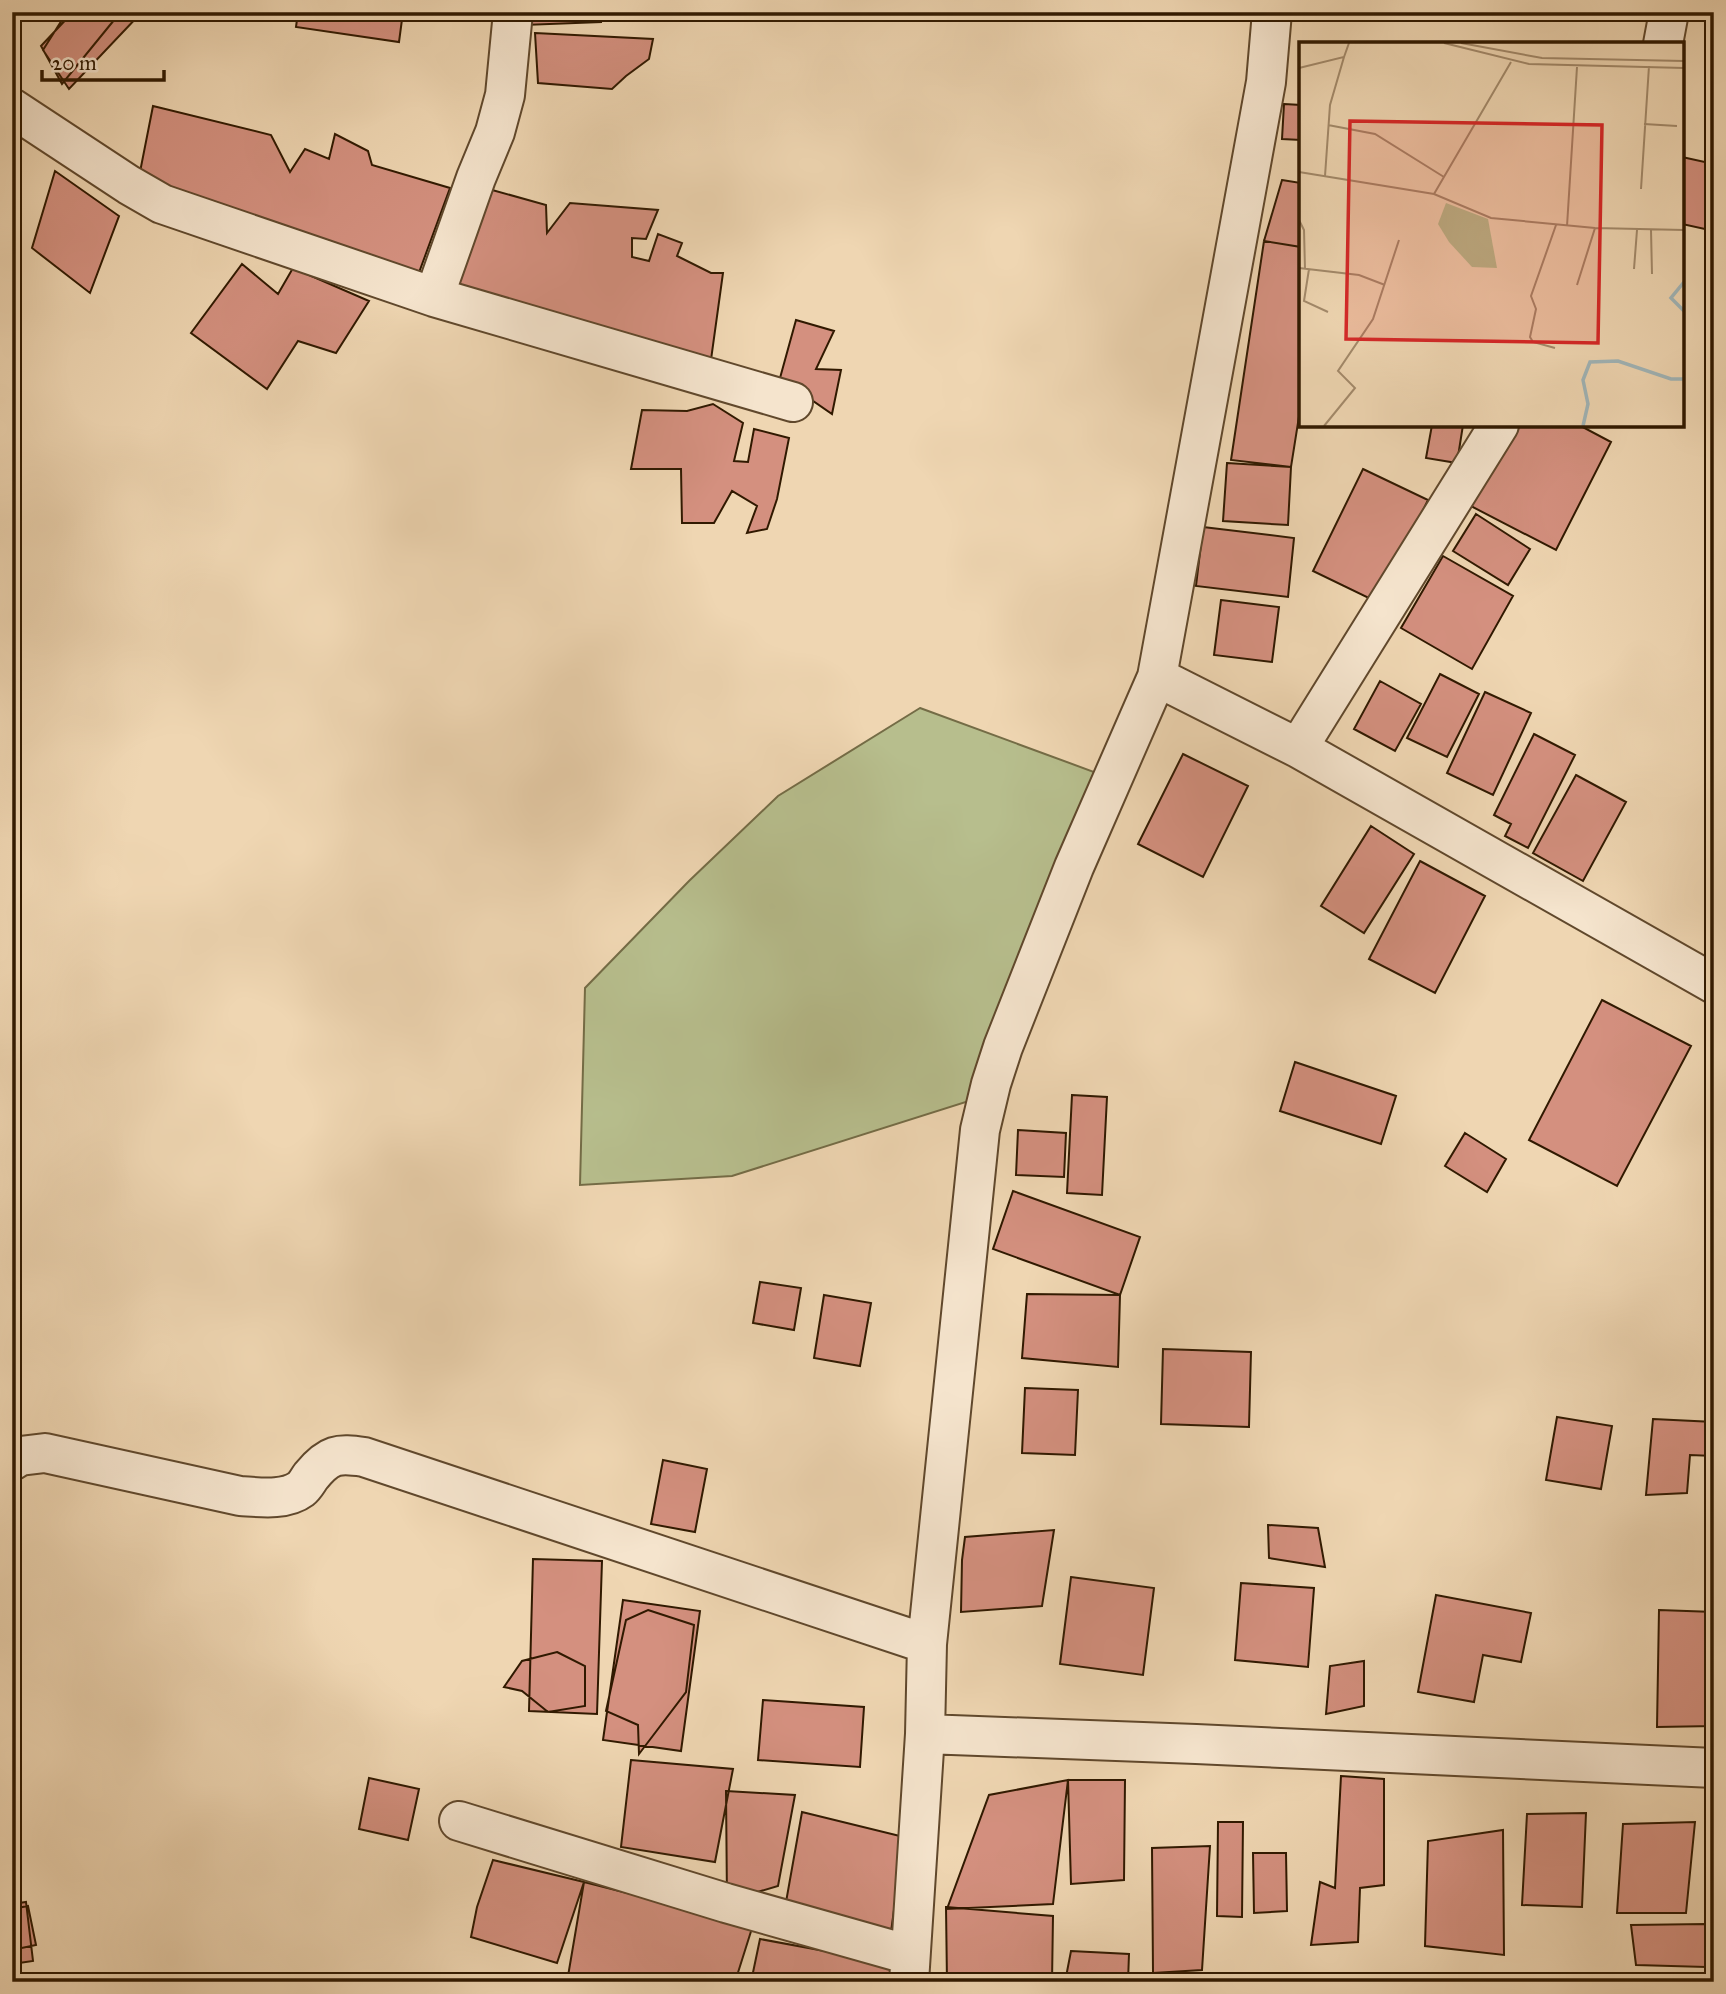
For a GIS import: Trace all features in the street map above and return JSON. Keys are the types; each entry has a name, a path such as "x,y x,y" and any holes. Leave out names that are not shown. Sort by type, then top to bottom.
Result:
{"street":[{"path":"434,297 495,132 505,95 513,12"},
{"path":"459,1821 726,1903 910,1968 928,1644 980,1130 1003,1046 1074,867 1157,677 1266,82 1272,12"},
{"path":"1663,42 1669,12"},
{"path":"12,108 162,204 434,297 793,402"},
{"path":"1298,748 1498,427"},
{"path":"1157,677 1298,748 1714,984"},
{"path":"12,1461 20,1456 45,1453 240,1496 263,1497 284,1495 300,1489 328,1458 338,1455 364,1457 928,1644"},
{"path":"925,1734 1714,1768"}],"green space":[{"path":"920,708 1094,772 969,1101 732,1176 580,1185 585,988 689,881 778,796"}],"building":[{"path":"67,12 140,14 69,89 43,50"},
{"path":"73,12 119,14 62,84 41,46"},
{"path":"298,12 403,12 399,42 296,27"},
{"path":"526,12 600,12 601,22 524,25"},
{"path":"535,33 653,39 649,59 612,89 538,83"},
{"path":"1284,104 1299,105 1299,140 1282,139"},
{"path":"153,106 271,135 290,172 305,149 329,159 335,134 368,151 372,165 450,188 417,278 139,177"},
{"path":"1684,157 1714,164 1714,231 1684,224"},
{"path":"55,171 119,216 90,293 32,248"},
{"path":"1282,180 1299,183 1299,247 1264,241"},
{"path":"485,188 546,205 547,233 570,203 658,210 646,239 632,238 632,257 649,261 658,234 682,243 677,256 711,273 723,273 710,367 457,285"},
{"path":"1264,241 1299,247 1299,417 1291,467 1231,460"},
{"path":"242,264 278,294 293,268 369,301 336,353 298,341 267,389 191,333"},
{"path":"796,320 834,331 816,369 841,370 832,414 780,378"},
{"path":"713,404 743,423 734,461 748,462 754,429 789,438 777,499 767,529 747,533 757,506 732,491 714,523 682,523 681,469 631,469 642,410 687,411"},
{"path":"1432,427 1463,427 1457,463 1426,458"},
{"path":"1503,427 1583,427 1611,442 1556,550 1465,503"},
{"path":"1227,463 1291,467 1288,525 1223,521"},
{"path":"1363,469 1428,500 1379,603 1313,571"},
{"path":"1476,514 1530,549 1508,585 1453,551"},
{"path":"1203,527 1294,538 1288,597 1196,586"},
{"path":"1443,556 1513,596 1472,669 1401,628"},
{"path":"1221,600 1279,607 1272,662 1214,655"},
{"path":"1440,674 1479,694 1447,757 1407,738"},
{"path":"1380,681 1421,704 1395,751 1354,729"},
{"path":"1485,692 1531,713 1493,795 1447,773"},
{"path":"1534,734 1575,755 1528,848 1505,836 1511,824 1494,815"},
{"path":"1183,754 1248,786 1203,877 1138,844"},
{"path":"1576,775 1626,802 1583,881 1533,853"},
{"path":"1371,826 1414,854 1364,933 1321,906"},
{"path":"1420,861 1485,896 1435,993 1369,959"},
{"path":"1602,1000 1691,1046 1617,1186 1529,1140"},
{"path":"1295,1062 1396,1096 1381,1144 1280,1111"},
{"path":"1072,1095 1107,1097 1102,1195 1067,1193"},
{"path":"1018,1130 1066,1133 1064,1177 1016,1175"},
{"path":"1465,1133 1506,1159 1487,1192 1445,1166"},
{"path":"1013,1191 1140,1237 1120,1295 993,1249"},
{"path":"760,1282 801,1288 794,1330 753,1323"},
{"path":"1027,1294 1120,1295 1118,1367 1022,1358"},
{"path":"824,1295 871,1303 860,1366 814,1358"},
{"path":"1163,1349 1251,1352 1249,1427 1161,1424"},
{"path":"1025,1388 1078,1390 1075,1455 1022,1453"},
{"path":"1557,1417 1612,1426 1601,1489 1546,1480"},
{"path":"1653,1419 1714,1422 1714,1456 1690,1455 1687,1493 1646,1495"},
{"path":"663,1460 707,1469 695,1532 651,1524"},
{"path":"1268,1525 1318,1528 1325,1567 1269,1558"},
{"path":"1054,1530 1042,1606 961,1612 965,1537"},
{"path":"533,1559 602,1561 597,1714 529,1711"},
{"path":"1071,1577 1154,1588 1143,1675 1060,1664"},
{"path":"1241,1583 1314,1588 1308,1667 1235,1660"},
{"path":"1436,1595 1531,1613 1521,1662 1483,1655 1474,1702 1418,1692"},
{"path":"623,1600 700,1611 681,1751 603,1740"},
{"path":"648,1610 694,1625 686,1692 639,1754 638,1725 606,1711 626,1620"},
{"path":"1659,1610 1714,1612 1714,1726 1657,1727"},
{"path":"557,1652 585,1666 585,1706 548,1712 522,1691 504,1687 522,1661"},
{"path":"1364,1661 1364,1706 1326,1714 1330,1666"},
{"path":"763,1700 864,1707 860,1767 758,1760"},
{"path":"631,1760 733,1769 715,1862 621,1847"},
{"path":"1341,1776 1384,1779 1384,1885 1360,1888 1358,1942 1311,1945 1320,1882 1335,1888"},
{"path":"369,1778 419,1789 408,1840 359,1829"},
{"path":"1068,1780 1125,1780 1124,1880 1071,1884"},
{"path":"1068,1780 1053,1904 947,1909 989,1795"},
{"path":"726,1791 795,1795 778,1886 727,1901"},
{"path":"802,1812 904,1837 891,1932 786,1902"},
{"path":"1586,1813 1582,1907 1522,1905 1527,1814"},
{"path":"1218,1822 1243,1822 1242,1917 1217,1916"},
{"path":"1695,1822 1686,1913 1617,1913 1623,1824"},
{"path":"1503,1830 1504,1955 1425,1946 1428,1841"},
{"path":"1210,1846 1202,1970 1153,1973 1152,1848"},
{"path":"1253,1853 1286,1853 1287,1911 1254,1913"},
{"path":"493,1860 584,1882 557,1963 471,1937 477,1907"},
{"path":"584,1882 753,1925 735,1982 567,1982"},
{"path":"26,1902 33,1961 12,1964 12,1904"},
{"path":"28,1906 36,1945 12,1950 12,1909"},
{"path":"946,1907 1053,1916 1052,1982 947,1982"},
{"path":"1705,1924 1706,1967 1636,1965 1631,1925"},
{"path":"760,1939 906,1966 902,1982 751,1982"},
{"path":"1071,1951 1129,1954 1128,1982 1065,1982"}]}
